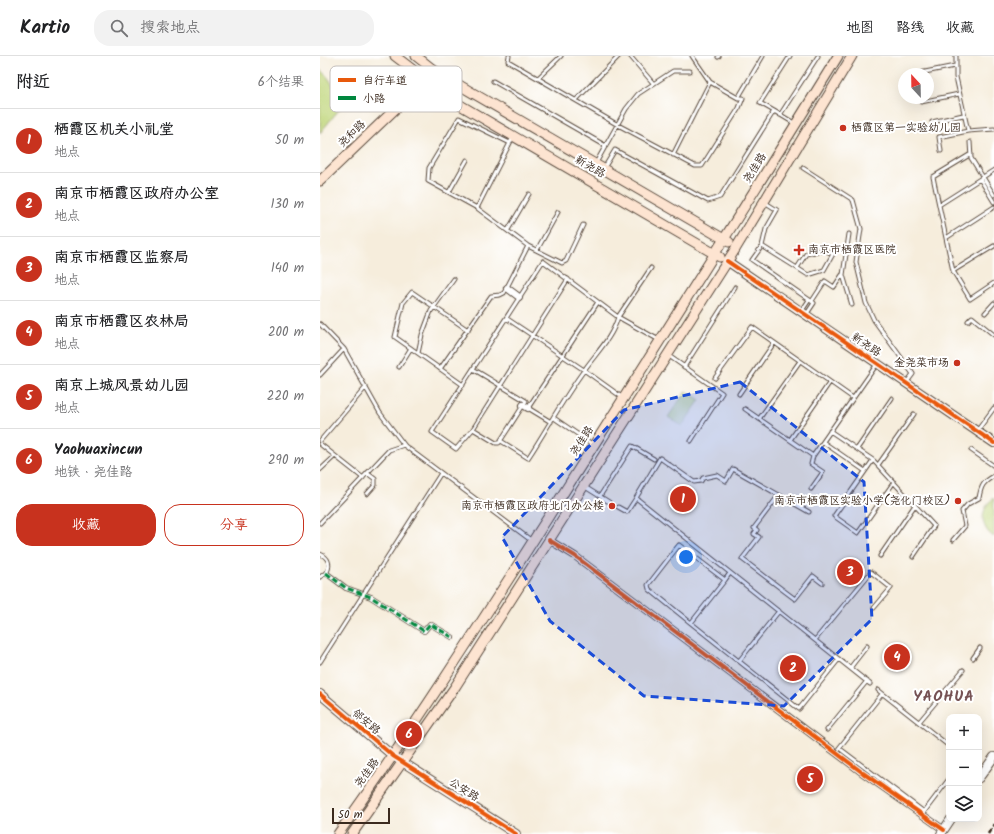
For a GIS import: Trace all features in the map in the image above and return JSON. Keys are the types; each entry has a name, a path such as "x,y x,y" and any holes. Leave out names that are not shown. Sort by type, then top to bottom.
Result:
{"main road":[{"name":"新尧路","path":"395,56 407,66"},
{"name":"新尧路","path":"416,56 428,66"},
{"name":"尧佳路","path":"338,834 393,756 533,541 716,254 838,56"},
{"name":"尧佳路","path":"352,834 455,687 736,248 852,56"},
{"name":"新尧路","path":"462,87 725,239 736,248"},
{"name":"新尧路","path":"462,107 512,139 716,254 727,262"},
{"name":"尧和路","path":"320,181 393,112"}],"street":[{"name":"新尧路","path":"727,262 994,443"},
{"path":"507,288 519,297"},
{"path":"548,540 575,556 942,832 950,822"},
{"path":"326,573 346,588 364,593 424,632 430,624 452,638"},
{"name":"邻安路","path":"320,694 402,762"},
{"path":"982,772 994,757"},
{"name":"公安路","path":"402,762 516,834"}],"lane":[{"path":"509,56 508,61 618,125 695,166 702,166 739,108 742,98 738,98 710,82 692,56"},
{"path":"538,78 561,56"},
{"path":"630,56 653,83"},
{"path":"738,98 763,56"},
{"path":"790,56 760,103 796,124"},
{"path":"780,115 818,56"},
{"path":"956,56 959,94 968,131"},
{"path":"576,100 618,57"},
{"path":"934,70 956,66"},
{"path":"595,165 626,109 638,94 673,71 690,71"},
{"path":"494,81 606,146"},
{"path":"673,155 710,82"},
{"path":"934,99 959,94"},
{"path":"603,170 615,150 708,201 720,197 774,111"},
{"path":"932,122 963,115"},
{"path":"477,208 512,139 459,118 428,168 428,181 477,208 528,246 562,263 566,261 583,224"},
{"path":"941,151 939,137 968,131 994,130"},
{"path":"970,142 971,158 994,202"},
{"path":"971,154 933,177 953,271 970,299 994,283"},
{"path":"449,192 467,160"},
{"path":"803,168 853,200 860,229 856,262 866,302 874,320 913,374 906,383"},
{"path":"939,205 994,170"},
{"path":"981,178 994,196"},
{"path":"508,230 529,194"},
{"path":"764,202 777,210 766,228 762,246 752,260 814,303 804,314"},
{"path":"946,238 994,208"},
{"path":"537,250 558,212"},
{"path":"849,234 843,275 852,305"},
{"path":"440,369 491,296 500,295 507,288 528,246"},
{"path":"762,246 808,275 824,270 833,254 824,250 806,254 797,268"},
{"path":"953,271 994,246"},
{"path":"568,279 473,429 456,449 432,432 543,261 568,279 618,317 661,340"},
{"path":"501,441 528,458 584,370 608,340 618,317 650,268"},
{"path":"804,314 810,301 825,281 834,287 843,275"},
{"path":"418,353 422,335 434,307 454,279"},
{"path":"684,367 735,287"},
{"path":"463,385 395,337 403,303 412,292 468,330"},
{"path":"473,429 496,443 501,441 563,355 598,302"},
{"path":"985,313 994,303"},
{"path":"968,321 972,317 994,335"},
{"path":"506,318 563,355 624,399"},
{"path":"320,324 344,349 380,414 404,445 533,541"},
{"path":"715,378 752,327 853,398"},
{"path":"739,394 774,343"},
{"path":"399,367 411,348"},
{"path":"320,375 344,349"},
{"path":"667,355 722,393 691,441"},
{"path":"760,419 800,361"},
{"path":"812,489 823,472 812,464 813,456 877,364"},
{"path":"473,369 526,401 525,407"},
{"path":"790,440 830,382"},
{"path":"320,441 366,387"},
{"path":"857,449 892,398"},
{"path":"525,407 551,422"},
{"path":"977,431 994,408"},
{"path":"746,409 813,456"},
{"path":"878,465 914,414"},
{"path":"554,418 594,445"},
{"path":"830,431 873,460 934,526 913,557"},
{"path":"823,442 866,471"},
{"path":"320,444 363,478"},
{"path":"320,523 389,450 404,445"},
{"path":"600,496 632,446 654,459"},
{"path":"971,450 994,466"},
{"path":"320,470 335,456"},
{"path":"618,507 627,512 660,458 694,482 701,481 703,478 717,475 726,481 733,469 809,512"},
{"path":"873,460 834,516 858,533 894,482"},
{"path":"366,494 375,485 375,479 367,473"},
{"path":"320,662 441,473"},
{"path":"954,540 965,526 962,511 968,504 979,498 981,486 985,481 994,476"},
{"path":"584,486 609,502"},
{"path":"779,495 754,528 757,530 754,534 759,537 742,559 795,599 813,576 822,583"},
{"path":"636,498 870,684"},
{"path":"880,556 915,505"},
{"path":"725,580 680,545 648,585 649,589 799,709 839,659"},
{"path":"320,554 328,561 329,568 326,573 320,577"},
{"path":"815,640 870,572 891,588 874,608"},
{"path":"691,623 730,573"},
{"path":"739,661 779,611"},
{"path":"850,668 867,646"},
{"path":"972,658 980,648"},
{"path":"919,722 963,670"},
{"path":"828,730 867,681"},
{"path":"878,690 946,744"},
{"path":"882,694 839,748 924,812 946,783"}],"highlighted area":[{"path":"740,382 864,482 872,619 784,706 644,696 550,621 502,537 624,410"}],"green space":[{"path":"320,70 327,76 330,81 330,112 337,112 320,133"},
{"path":"686,391 700,400 682,426 668,417"},
{"path":"994,498 994,537 986,528 983,518 986,507"}],"railway":[{"path":"988,834 994,824"}],"marked path":[{"path":"326,573 346,588 371,597 424,631 430,624 452,637"}],"cycle path":[{"path":"727,261 994,443"},
{"path":"549,540 575,556 863,773 944,830"},
{"path":"320,694 393,756 516,834"}],"place":[{"name":"栖霞区第一实验幼儿园","path":"843,128"},
{"name":"南京市栖霞区医院","path":"799,250"},
{"name":"金尧菜市场","path":"957,363"},
{"name":"栖霞区机关小礼堂","path":"683,499"},
{"name":"南京市栖霞区实验小学(尧化门校区)","path":"958,501"},
{"name":"南京市栖霞区政府北门办公楼","path":"612,506"},
{"name":"南京市栖霞区监察局","path":"850,572"},
{"name":"南京市栖霞区农林局","path":"897,657"},
{"name":"南京市栖霞区政府办公室","path":"793,668"},
{"name":"Yaohuaxincun","path":"409,734"},
{"name":"南京上城风景幼儿园","path":"810,779"}],"district":[{"name":"YAOHUA","path":"944,697"}]}
